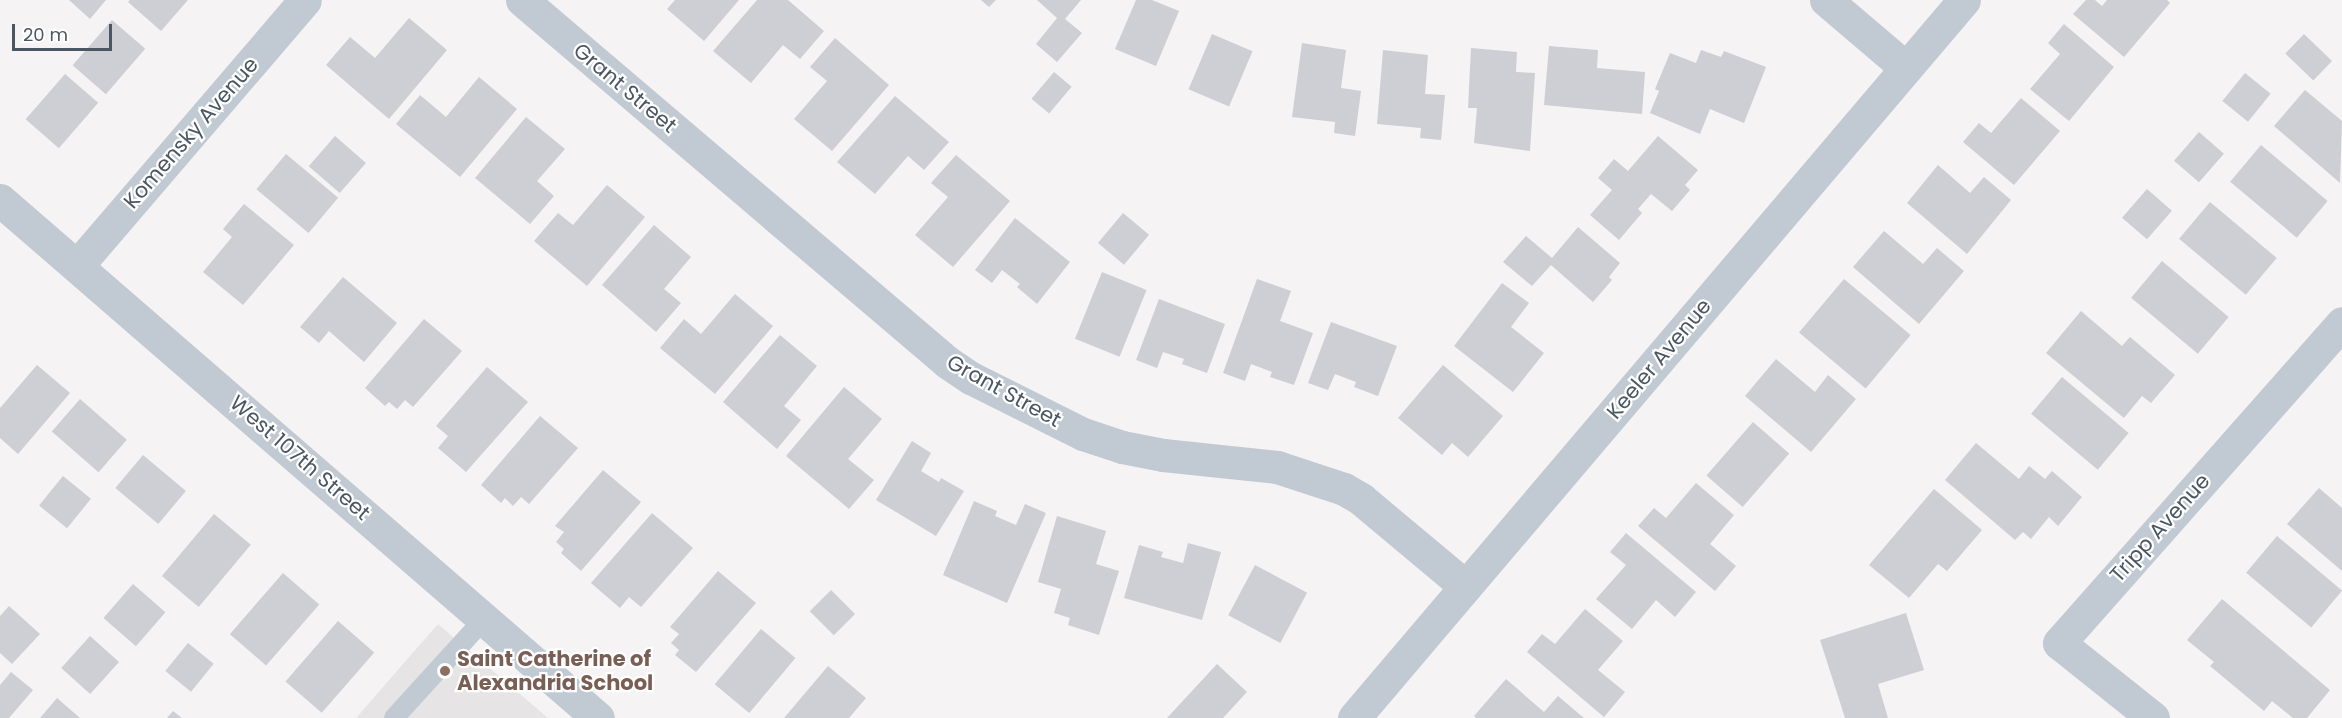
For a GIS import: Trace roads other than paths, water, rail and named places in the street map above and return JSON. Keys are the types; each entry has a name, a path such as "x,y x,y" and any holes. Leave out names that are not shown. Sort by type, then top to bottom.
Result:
{"street":[{"name":"Komensky Avenue","path":"77,266 306,0"},
{"name":"Grant Street","path":"522,0 947,362 971,378 1083,434 1122,447 1163,455 1277,467 1344,489 1361,499 1465,586"},
{"path":"1826,0 1906,68"},
{"name":"Keeler Avenue","path":"1354,718 1964,0"},
{"name":"West 107th Street","path":"0,200 598,718"},
{"name":"Tripp Avenue","path":"2153,718 2059,643 2342,323"}],"lane":[{"path":"394,718 485,618"}],"place":[{"name":"Saint Catherine of Alexandria School","path":"445,671"}]}
